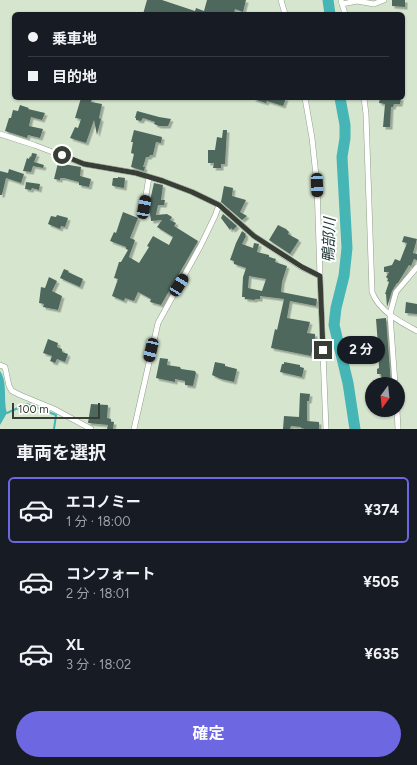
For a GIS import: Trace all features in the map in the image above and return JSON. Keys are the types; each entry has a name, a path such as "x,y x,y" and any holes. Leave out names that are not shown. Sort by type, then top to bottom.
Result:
{"street":[{"path":"281,0 284,12"},
{"path":"344,12 342,2 357,1 374,4 384,0"},
{"path":"305,100 312,138 317,185 326,429"},
{"path":"364,100 372,292 376,302 390,314 417,332"},
{"path":"0,134 34,144 84,164 136,173 192,192 219,205 254,236 302,267 320,276"},
{"path":"144,207 149,177"},
{"path":"134,429 158,322 202,245 216,216 219,205"},
{"path":"394,377 390,314 396,292 417,267"},
{"path":"0,365 5,367 9,386 12,391 54,409 91,429"},
{"path":"397,417 398,429"}],"water":[{"path":"0,371 5,386 7,413 0,425"}],"building":[{"path":"147,0 162,0 195,11 196,8 204,11 207,0 246,0 243,12 235,9 234,12 144,12"},
{"path":"392,0 405,0 405,7 392,6"},
{"path":"80,100 92,100 91,102 102,104 99,118 101,119 97,135 94,120 86,143 70,138 75,127 78,128 81,119 75,118"},
{"path":"256,100 285,100 283,106 267,101 266,103"},
{"path":"380,100 401,100 400,104 394,104 393,107 391,107 390,127 383,127 385,104 379,103"},
{"path":"20,105 29,108 28,109 45,113 42,120 31,117 29,126 43,129 40,138 28,135 27,138 5,131 13,110 18,111"},
{"path":"137,111 171,119 168,126 159,126 154,124 155,122 143,118 141,121 136,120 135,118"},
{"path":"134,130 162,137 161,143 156,142 153,155 146,157 143,167 145,167 144,171 131,167 134,154 131,153 133,142 131,142"},
{"path":"223,130 227,130 225,164 221,164 221,168 213,168 214,163 208,163 208,150 215,150 217,137 222,138"},
{"path":"32,153 37,154 34,162 44,165 43,168 33,166 31,172 23,171 27,158 29,159 30,156 31,157"},
{"path":"59,159 64,161 63,164 81,167 80,176 91,179 89,187 79,185 79,182 64,178 60,178 60,180 54,179"},
{"path":"9,169 24,174 21,183 6,178 2,195 0,195 0,171 8,173"},
{"path":"113,178 125,178 124,188 112,185"},
{"path":"26,182 40,184 39,190 32,188 31,190 25,189"},
{"path":"154,183 163,185 161,200 165,200 164,205 158,205 156,215 167,214 172,217 170,220 176,223 174,226 198,241 161,305 150,302 151,299 138,292 134,301 125,298 124,301 112,296 118,279 114,278 119,262 121,262 128,250 126,247 110,241 114,232 116,233 123,212 138,218 130,238 135,240 129,257 139,263 149,247 147,246 153,236 169,245 173,237 157,227 162,220 151,221 150,213 147,214"},
{"path":"224,186 233,188 232,196 246,200 240,212 247,216 242,220 221,202"},
{"path":"223,214 237,226 233,230 231,228 230,230 221,218"},
{"path":"57,215 68,218 65,227 61,226 60,229 48,224 51,216 56,217"},
{"path":"278,225 286,229 289,232 288,234 299,240 290,254 269,240"},
{"path":"242,231 246,234 246,236 242,244 253,248 254,243 259,244 257,252 269,255 269,257 276,259 275,262 287,266 282,282 281,292 317,299 316,306 290,301 287,318 310,322 307,333 315,334 311,356 271,348 284,299 260,296 260,299 255,300 245,299 245,297 242,297 243,277 246,268 234,264 234,261 230,260","holes":["249,276 266,279 262,291 248,288"]},
{"path":"404,236 417,239 413,253 417,254 417,260 414,259 411,266 409,265 397,283 392,291 387,307 385,294 389,282 387,281 388,279 386,277 389,272 384,272 384,267 392,265 395,259 400,261 407,243 402,242"},
{"path":"64,269 83,279 80,287 60,278"},
{"path":"49,277 57,281 52,291 62,296 58,310 43,307 44,304 39,303 41,287 45,288"},
{"path":"406,302 417,304 417,314 405,313"},
{"path":"386,318 390,377 381,377 381,374 377,374 377,369 379,368 376,319"},
{"path":"48,339 58,343 57,347 62,349 62,352 68,354 65,362 57,359 55,363 50,361 52,356 43,353"},
{"path":"160,358 168,359 167,365 195,371 196,373 193,386 185,385 185,381 175,379 175,382 156,378"},
{"path":"215,362 237,369 234,382 212,375"},
{"path":"284,362 300,365 300,367 304,368 302,377 280,372"},
{"path":"300,393 310,394 309,401 307,401 307,421 319,422 319,429 305,429 291,426 290,429 283,429 284,416 299,417"},
{"path":"91,404 108,405 107,418 111,419 111,422 114,422 113,429 107,429 108,425 88,423"}],"waterway":[{"name":"鴨部川","path":"328,0 330,12"},
{"name":"鴨部川","path":"340,100 345,125 345,138 342,157 347,248 344,276 336,308 334,325 348,383 355,429"},
{"path":"7,413 27,404 56,415 54,429"}],"route":[{"path":"62,155 84,164 136,173 192,192 219,205 254,236 309,272 320,276 323,350"}]}
